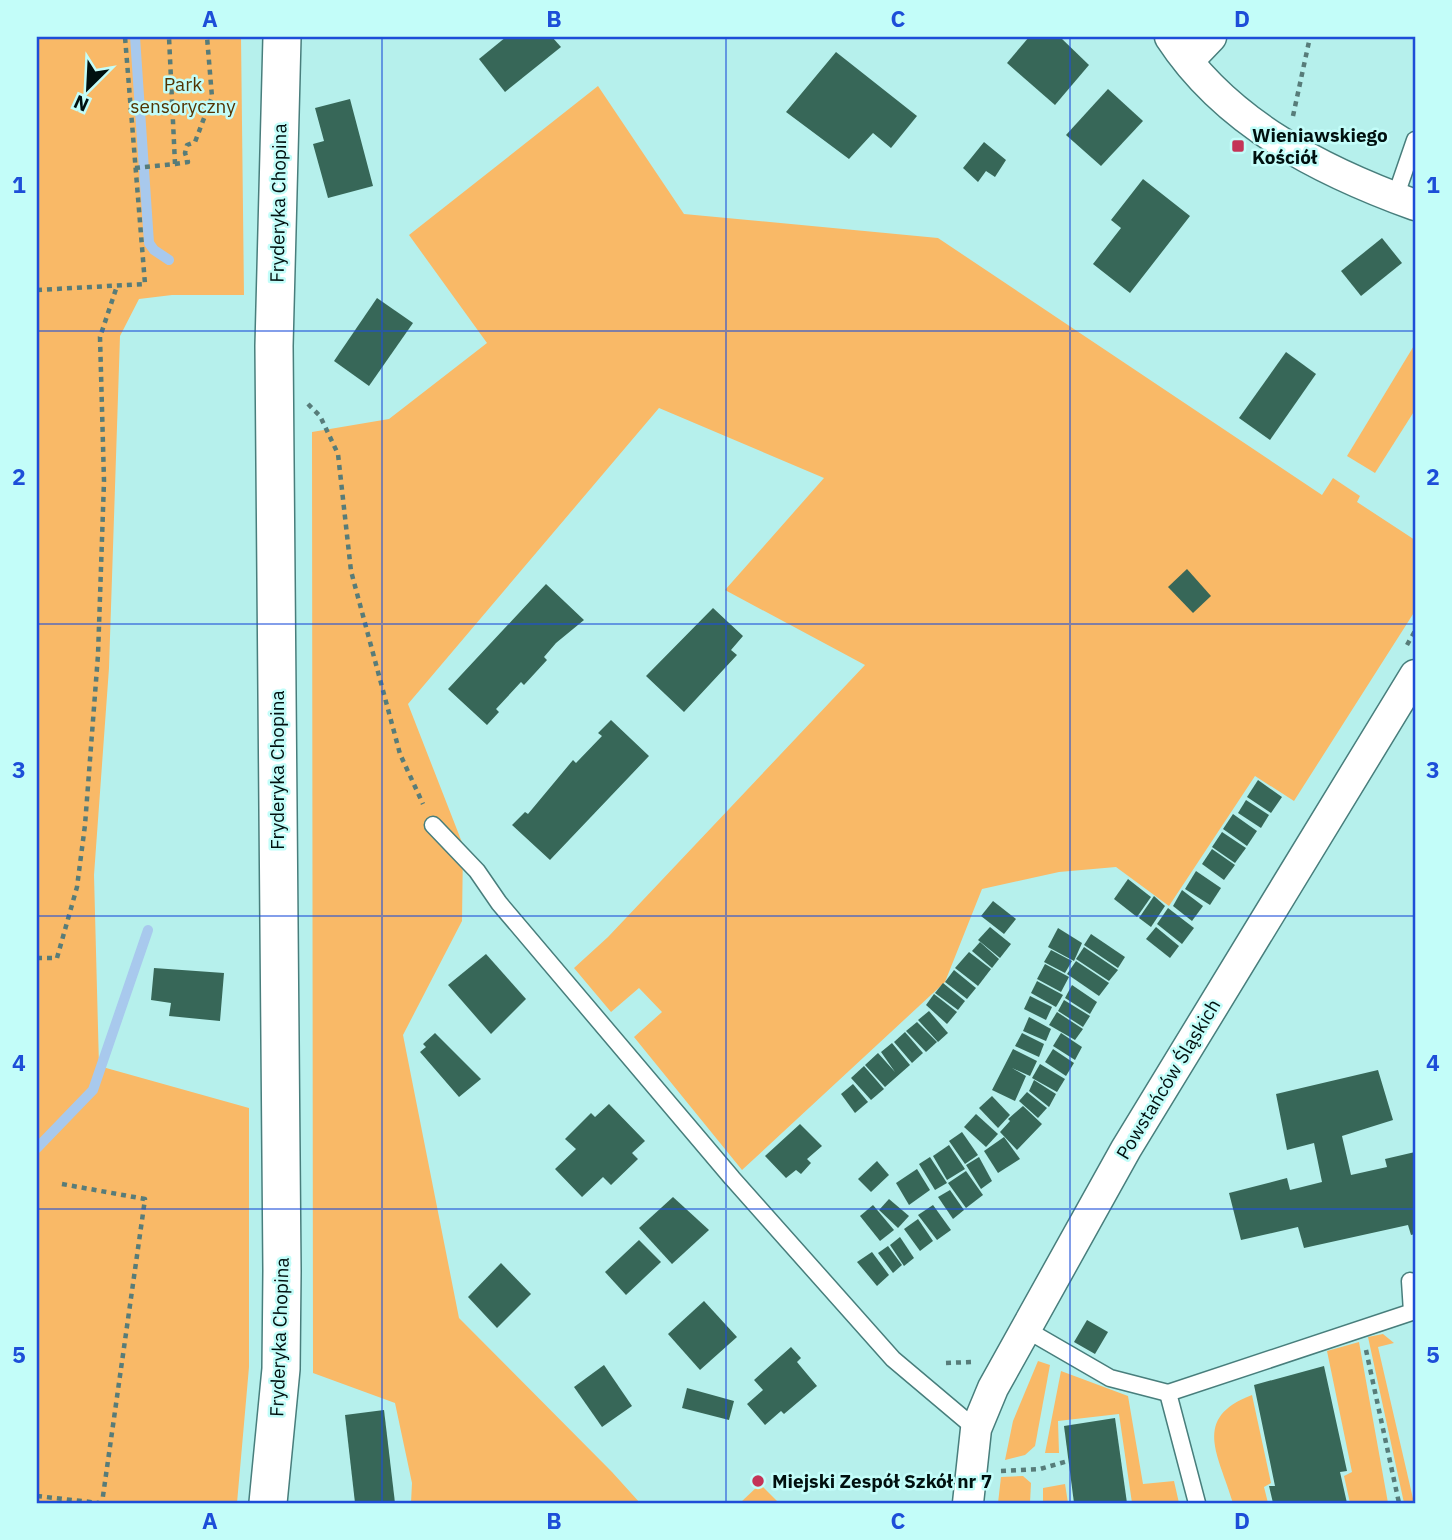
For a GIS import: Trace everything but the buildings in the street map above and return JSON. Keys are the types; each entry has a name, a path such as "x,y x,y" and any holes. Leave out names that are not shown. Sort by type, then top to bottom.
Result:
{"street":[{"name":"Fryderyka Chopina","path":"268,1503 281,1369 282,1271 275,383 282,37"},
{"path":"1170,37 1188,61 1238,114 1301,156 1405,202"},
{"path":"1188,61 1211,37"},
{"name":"Powstańców Śląskich","path":"968,1503 976,1429 993,1388 1140,1125 1415,675"}],"lane":[{"path":"1405,202 1415,140"},
{"path":"433,825 477,871 499,903 732,1178 893,1359 976,1429"},
{"path":"1027,1330 1110,1378 1168,1393 1412,1312 1410,1281"},
{"path":"1168,1393 1197,1503"}],"path":[{"path":"37,290 145,284 125,37"},
{"path":"169,37 175,164"},
{"path":"135,168 188,162 185,153 187,145 195,142 212,97 207,37"},
{"path":"1292,120 1310,37"},
{"path":"37,958 57,958 77,887 85,825 98,656 104,494 100,337 117,286"},
{"path":"275,383 299,395 320,415 338,454 351,571 400,754 433,825"},
{"path":"37,1496 101,1503 145,1199 62,1184"},
{"path":"1361,1329 1399,1503"},
{"path":"993,1472 1040,1469 1068,1461"}],"green space":[{"name":"Park sensoryczny","path":"37,37 241,37 244,295 172,295 139,299 120,336 109,668 94,875 99,1066 249,1108 249,1367 237,1503 37,1503"},
{"path":"598,86 684,214 938,238 1322,495 1333,478 1360,496 1357,502 1415,540 1415,611 1294,801 1255,776 1169,906 1116,867 1059,872 982,889 945,982 742,1170 634,1037 662,1012 639,988 611,1012 574,968 608,937 865,665 725,590 824,478 659,408 408,704 463,845 462,921 403,1035 459,1318 640,1503 411,1503 412,1483 395,1403 313,1373 312,432 389,419 487,343 409,235"},
{"path":"1415,344 1415,410 1375,473 1347,456"},
{"path":"1383,1334 1394,1343 1378,1347 1414,1503 1404,1503 1368,1337"},
{"path":"1359,1342 1388,1503 1350,1503 1344,1476 1352,1472 1327,1351"},
{"path":"1038,1361 1050,1365 1035,1446 1025,1455 1005,1460 1013,1421"},
{"path":"1061,1371 1128,1396 1143,1484 1174,1481 1179,1503 1132,1503 1119,1414 1058,1421 1059,1453 1045,1453"},
{"path":"1252,1395 1271,1483 1264,1487 1268,1503 1233,1503 1217,1454 1215,1427 1221,1415 1233,1404"},
{"path":"1023,1476 1031,1483 1030,1503 998,1503 1001,1477"},
{"path":"760,1484 779,1503 740,1503"},
{"path":"1065,1484 1068,1503 1043,1503 1043,1488"}],"waterway":[{"path":"135,37 149,243 169,260"},
{"path":"37,1148 93,1090 148,930"}],"place":[{"name":"Wieniawskiego Kościół","path":"1238,146"},
{"name":"Miejski Zespół Szkół nr 7","path":"758,1481"}]}
